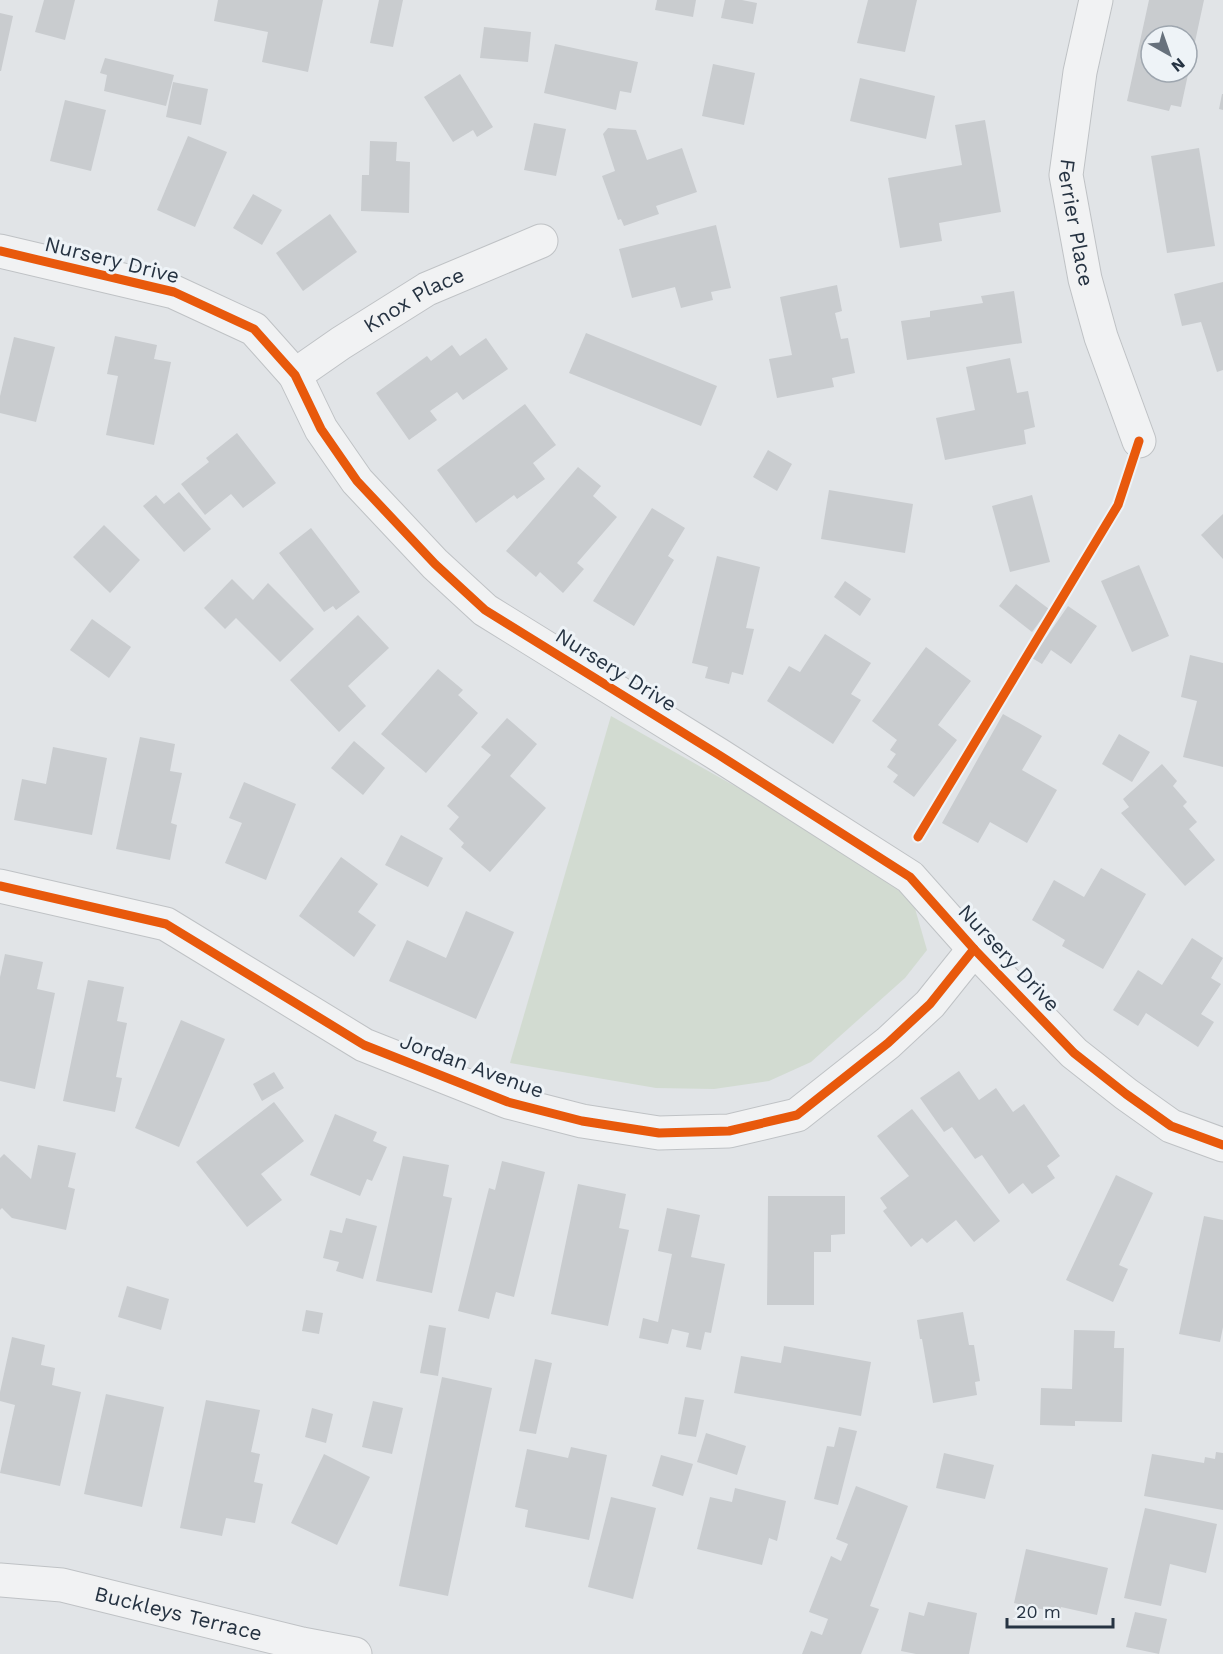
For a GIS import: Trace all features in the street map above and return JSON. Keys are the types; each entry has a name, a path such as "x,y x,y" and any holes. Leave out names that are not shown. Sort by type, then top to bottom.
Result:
{"street":[{"name":"Ferrier Place","path":"1096,0 1080,72 1065,175 1085,279 1101,337 1139,441"},
{"name":"Knox Place","path":"295,375 427,289 541,241"},
{"name":"Nursery Drive","path":"0,251 174,292 254,329 295,375 321,429 357,481 435,564 485,610 910,877 974,949 1074,1053 1171,1126 1223,1145"},
{"name":"Jordan Avenue","path":"0,886 166,924 364,1045 508,1102 582,1121 659,1133 729,1131 796,1115 888,1043 930,1004 974,949"},
{"name":"Buckleys Terrace","path":"0,1580 62,1585 302,1644 355,1654"}],"shaded area":[{"path":"611,716 823,836 896,888 914,905 927,950 905,978 811,1062 769,1081 714,1089 656,1088 510,1063"}],"building":[{"path":"44,0 75,0 65,40 35,32"},
{"path":"218,0 323,0 308,72 262,62 268,32 214,21"},
{"path":"379,0 403,0 393,47 370,43"},
{"path":"657,0 696,0 693,17 655,10"},
{"path":"725,0 757,3 753,24 721,18"},
{"path":"868,0 917,0 905,52 857,43"},
{"path":"1149,0 1204,0 1199,24 1144,24"},
{"path":"0,13 13,16 1,71 0,71"},
{"path":"484,27 531,32 528,62 480,58"},
{"path":"555,44 638,62 631,93 620,91 616,110 544,93"},
{"path":"1139,46 1139,84 1186,84 1181,107 1171,105 1169,111 1127,101"},
{"path":"105,58 174,75 166,106 104,91 107,75 100,73"},
{"path":"713,64 755,73 744,125 702,116"},
{"path":"460,74 493,127 477,137 473,130 453,142 424,97"},
{"path":"860,78 935,96 926,139 850,121"},
{"path":"173,82 208,89 201,125 166,117"},
{"path":"1223,94 1223,110 1219,109"},
{"path":"65,100 106,110 91,171 50,161"},
{"path":"985,120 1001,212 939,223 942,241 900,248 888,178 962,165 955,125"},
{"path":"534,123 566,129 556,176 524,170"},
{"path":"608,128 636,130 647,160 682,148 697,192 656,206 659,214 624,226 621,219 618,220 602,176 615,171 603,134"},
{"path":"188,136 227,152 195,227 157,210"},
{"path":"370,141 397,142 396,161 410,162 409,213 361,211 362,175 369,175"},
{"path":"1199,148 1215,246 1167,253 1151,156"},
{"path":"253,194 282,210 262,245 233,228"},
{"path":"330,214 357,252 303,291 276,253"},
{"path":"716,225 731,288 711,292 713,300 681,308 675,287 632,298 619,249"},
{"path":"1223,282 1223,370 1217,372 1201,322 1182,326 1174,294"},
{"path":"837,285 842,311 835,313 841,339 848,338 855,373 832,378 834,387 777,398 769,359 792,355 780,297"},
{"path":"1014,291 1022,343 907,360 901,321 930,317 930,311 983,303 981,296"},
{"path":"586,333 717,386 701,426 569,373"},
{"path":"115,336 157,345 154,359 171,362 154,445 106,435 118,376 107,374"},
{"path":"14,337 55,347 36,422 0,413 0,396"},
{"path":"486,338 508,369 463,400 457,392 430,411 437,420 409,440 376,393 427,356 431,361 452,345 460,356"},
{"path":"1010,358 1017,393 1028,391 1035,427 1024,430 1026,444 945,460 936,418 975,410 966,367"},
{"path":"525,404 556,445 533,463 545,479 517,499 514,495 476,523 437,470"},
{"path":"237,433 276,483 243,508 231,494 205,515 181,484 209,462 206,458"},
{"path":"768,450 792,464 777,491 753,477"},
{"path":"578,467 601,486 593,496 617,517 577,563 584,569 563,593 540,572 536,577 506,551"},
{"path":"829,490 913,504 905,553 821,539"},
{"path":"179,492 211,529 184,552 143,506 156,495 164,504"},
{"path":"1032,495 1050,562 1010,572 992,506"},
{"path":"652,508 685,528 668,556 674,560 634,626 593,601"},
{"path":"1223,514 1223,559 1201,535"},
{"path":"104,525 140,560 110,593 73,557"},
{"path":"311,528 360,592 336,610 333,606 324,612 279,553"},
{"path":"717,556 760,567 746,628 754,629 743,675 732,672 729,684 705,678 708,667 692,663"},
{"path":"1139,565 1169,636 1132,652 1101,581"},
{"path":"232,579 253,600 268,583 314,629 280,662 236,618 225,629 204,608"},
{"path":"845,581 871,599 860,616 834,597"},
{"path":"1016,584 1049,609 1032,632 999,606"},
{"path":"1068,606 1097,626 1071,664 1051,650 1042,664 1032,658"},
{"path":"358,615 389,648 348,686 366,706 339,732 290,680"},
{"path":"92,619 131,647 109,678 70,650"},
{"path":"825,634 871,663 851,694 861,700 833,744 767,701 789,666 800,672"},
{"path":"926,647 971,681 938,725 957,740 914,797 893,782 898,775 887,767 896,754 890,750 897,740 872,721"},
{"path":"1190,655 1223,663 1223,767 1183,757 1197,701 1181,697"},
{"path":"438,669 463,690 458,695 478,713 426,773 381,734"},
{"path":"1003,714 1042,736 1022,770 1057,790 1027,843 990,822 978,843 942,823"},
{"path":"507,718 537,744 510,776 546,808 490,872 461,847 464,843 449,829 459,817 447,806 491,755 481,747"},
{"path":"1119,734 1150,752 1132,782 1102,764"},
{"path":"140,737 175,744 170,771 182,773 171,823 177,825 170,860 116,849"},
{"path":"354,741 385,768 363,795 331,768"},
{"path":"53,747 107,758 92,835 14,820 22,779 46,784"},
{"path":"1162,764 1177,781 1173,786 1187,802 1183,806 1197,822 1189,829 1215,860 1185,886 1121,813 1129,807 1123,799"},
{"path":"244,782 296,804 266,880 225,863 242,823 229,818"},
{"path":"401,835 443,858 428,887 385,865"},
{"path":"341,857 378,884 358,912 376,925 354,957 299,916"},
{"path":"1101,868 1146,894 1103,969 1062,946 1065,940 1032,920 1054,880 1084,897"},
{"path":"466,911 514,932 476,1019 389,981 407,940 446,958"},
{"path":"1192,938 1223,958 1211,978 1221,984 1201,1014 1214,1022 1198,1047 1146,1013 1138,1026 1113,1010 1138,970 1162,985"},
{"path":"5,954 43,962 37,989 55,993 35,1089 0,1081 0,977"},
{"path":"88,980 124,987 117,1021 127,1023 116,1077 122,1078 115,1112 63,1101"},
{"path":"181,1020 225,1039 179,1147 135,1128"},
{"path":"959,1071 979,1100 996,1088 1013,1112 1024,1104 1060,1156 1047,1166 1055,1178 1032,1194 1023,1183 1009,1194 982,1155 975,1159 952,1127 944,1132 920,1098"},
{"path":"274,1072 284,1088 262,1101 253,1084"},
{"path":"274,1102 304,1141 261,1174 282,1200 247,1227 196,1162"},
{"path":"912,1109 1000,1221 974,1242 956,1220 927,1243 922,1238 911,1247 883,1211 887,1208 880,1198 909,1176 877,1136"},
{"path":"335,1114 377,1132 373,1141 387,1147 372,1181 367,1179 360,1196 310,1175"},
{"path":"38,1145 76,1153 68,1187 75,1189 66,1230 12,1218 2,1208 0,1210 0,1158 4,1154 31,1179"},
{"path":"403,1156 449,1165 443,1196 452,1198 432,1293 376,1281"},
{"path":"502,1161 545,1172 514,1297 496,1292 489,1319 458,1311 489,1188 495,1190"},
{"path":"1116,1175 1153,1193 1119,1265 1128,1269 1113,1302 1066,1280"},
{"path":"578,1184 626,1194 619,1228 629,1230 608,1326 551,1314"},
{"path":"768,1196 845,1196 845,1234 831,1235 831,1252 814,1252 814,1305 767,1305"},
{"path":"667,1208 700,1215 691,1257 725,1264 711,1333 705,1332 701,1350 686,1347 689,1333 672,1329 668,1344 639,1338 643,1318 658,1322 672,1254 658,1251"},
{"path":"1204,1216 1223,1220 1223,1327 1220,1342 1179,1334"},
{"path":"346,1218 377,1226 363,1279 336,1271 339,1262 323,1258 330,1230 342,1233"},
{"path":"127,1286 169,1299 161,1330 118,1317"},
{"path":"306,1310 323,1313 319,1334 302,1331"},
{"path":"963,1312 969,1345 974,1345 980,1381 975,1382 977,1395 933,1403 917,1320"},
{"path":"429,1325 446,1328 438,1376 420,1373"},
{"path":"1074,1330 1115,1331 1114,1348 1124,1348 1122,1422 1075,1421 1075,1426 1040,1425 1041,1388 1072,1389"},
{"path":"12,1337 45,1345 41,1365 55,1368 52,1385 81,1392 60,1486 0,1473 15,1405 0,1401"},
{"path":"784,1346 871,1362 861,1416 734,1393 741,1356 781,1363"},
{"path":"535,1359 552,1363 536,1434 519,1431"},
{"path":"442,1377 492,1388 448,1596 399,1586"},
{"path":"106,1394 164,1407 142,1507 84,1494"},
{"path":"685,1397 704,1400 696,1437 678,1434"},
{"path":"206,1400 260,1410 251,1452 260,1454 254,1482 263,1484 255,1523 226,1518 222,1536 180,1528"},
{"path":"373,1401 403,1408 392,1454 362,1447"},
{"path":"312,1408 333,1414 326,1443 305,1437"},
{"path":"839,1427 857,1431 838,1505 814,1499 827,1446 834,1447"},
{"path":"706,1433 746,1446 737,1475 697,1462"},
{"path":"571,1447 607,1455 589,1540 525,1527 528,1510 515,1507 527,1449 568,1458"},
{"path":"1216,1452 1223,1453 1223,1510 1144,1496 1152,1454 1204,1463 1205,1457 1215,1459"},
{"path":"944,1453 994,1465 985,1499 936,1488"},
{"path":"324,1454 370,1477 337,1545 291,1523"},
{"path":"661,1455 693,1464 683,1496 652,1486"},
{"path":"856,1486 908,1506 870,1606 879,1609 861,1654 802,1654 811,1631 822,1635 828,1619 809,1612 831,1556 841,1561 848,1544 836,1539"},
{"path":"735,1488 786,1501 777,1541 769,1538 762,1565 697,1549 710,1497 732,1502"},
{"path":"611,1497 656,1508 633,1599 588,1587"},
{"path":"1145,1508 1217,1524 1206,1573 1170,1564 1161,1606 1124,1598"},
{"path":"1026,1549 1108,1568 1097,1615 1061,1607 1059,1613 1014,1603"},
{"path":"928,1602 977,1613 969,1654 916,1654 901,1651 909,1612 924,1616"},
{"path":"1135,1612 1167,1619 1159,1654 1126,1647"}],"cycle path":[{"path":"0,251 174,292 254,329 295,375 321,429 357,481 435,564 485,610 910,877 974,949 1074,1053 1171,1126 1223,1145"},
{"path":"918,837 1118,505 1139,441"},
{"path":"0,886 166,924 364,1045 508,1102 582,1121 659,1133 729,1131 797,1115 888,1043 930,1004 974,949"}]}
